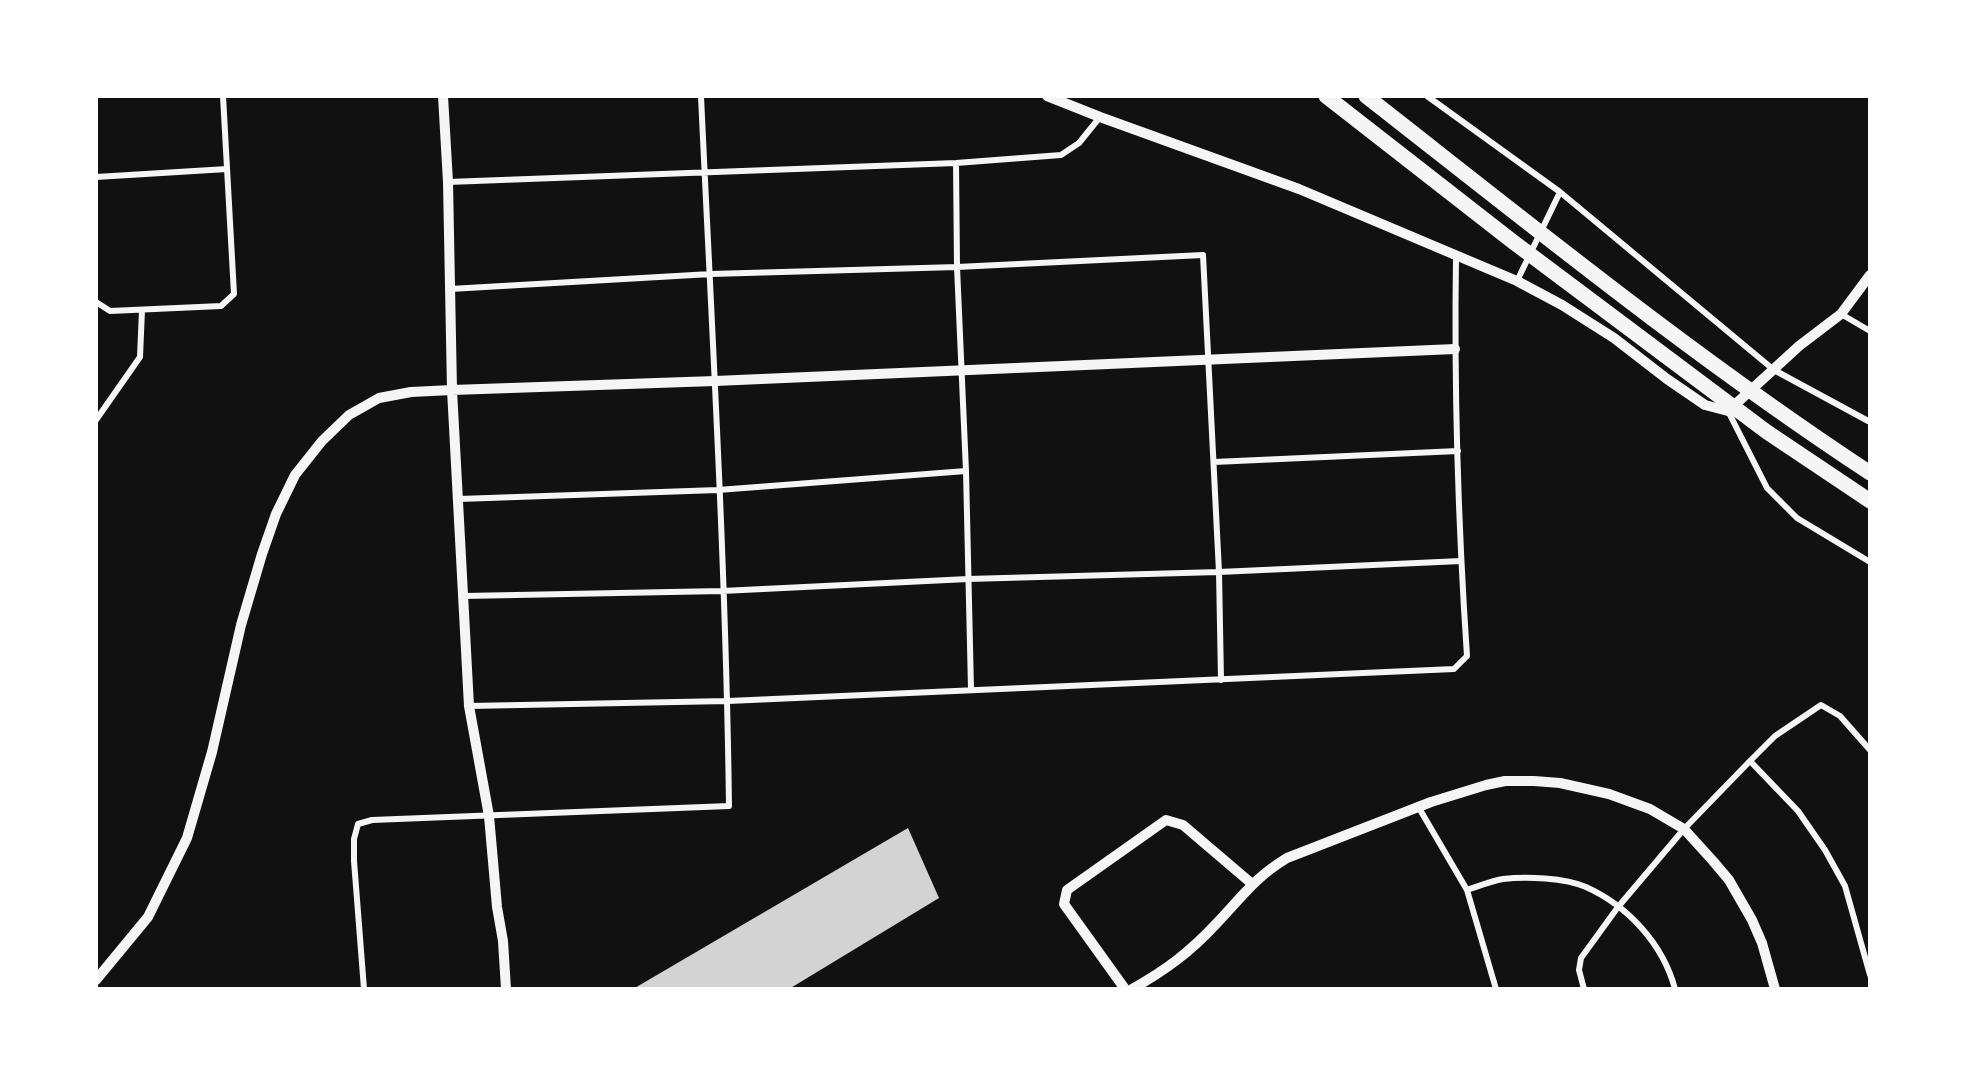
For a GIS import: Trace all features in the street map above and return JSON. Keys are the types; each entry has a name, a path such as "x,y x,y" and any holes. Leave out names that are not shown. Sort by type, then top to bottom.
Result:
{"highway":[{"path":"1326,96 1512,241 1767,432 1870,501"},
{"path":"1366,96 1708,360 1796,424 1870,473"}],"street":[{"path":"96,302 110,311 221,306 234,294 223,96"},
{"path":"443,96 448,182 452,390 469,706 489,816 506,989"},
{"path":"364,989 354,861 354,839 358,824 372,820 729,806 728,701 711,274 701,96"},
{"path":"1047,96 1299,189 1517,281 1562,304 1614,338 1706,405 1728,411 1767,488 1797,518 1870,562"},
{"path":"1427,96 1560,192 1774,370 1870,422"},
{"path":"448,182 956,163 1061,155 1079,142 1100,117"},
{"path":"956,163 957,267 966,471 971,689"},
{"path":"96,177 227,169"},
{"path":"1517,281 1560,192"},
{"path":"450,289 711,274 957,267 1203,255 1219,573 1221,680"},
{"path":"469,706 728,701 1454,669 1467,656 1461,561 1455,349 1456,255"},
{"path":"1728,411 1800,346 1841,314 1870,275"},
{"path":"96,420 140,357 142,310"},
{"path":"1841,314 1870,331"},
{"path":"96,980 148,917 187,838 212,752 241,625 276,514 295,475 322,441 349,415 379,398 411,392 452,390 1455,349"},
{"path":"1214,462 1458,451"},
{"path":"459,500 718,489 966,471"},
{"path":"464,596 723,591 968,579 1219,573 1461,561"},
{"path":"1584,989 1579,970 1581,958 1618,907 1684,829 1775,736 1821,705 1840,716 1870,750"},
{"path":"1750,761 1798,811 1825,850 1845,886 1869,963 1870,975"},
{"path":"1132,989 1164,972 1188,952 1251,883 1268,869 1287,858 1452,795 1505,781 1534,781 1583,788 1631,801 1650,809 1684,829 1729,880 1740,898 1762,943 1775,989"},
{"path":"1419,808 1467,890 1496,989"},
{"path":"1125,989 1064,904 1067,890 1166,820 1183,825 1251,883"},
{"path":"1467,890 1503,879 1550,879 1585,886 1618,907 1640,926 1657,946 1675,989"}],"building":[{"path":"908,828 939,898 789,989 633,989"}]}
